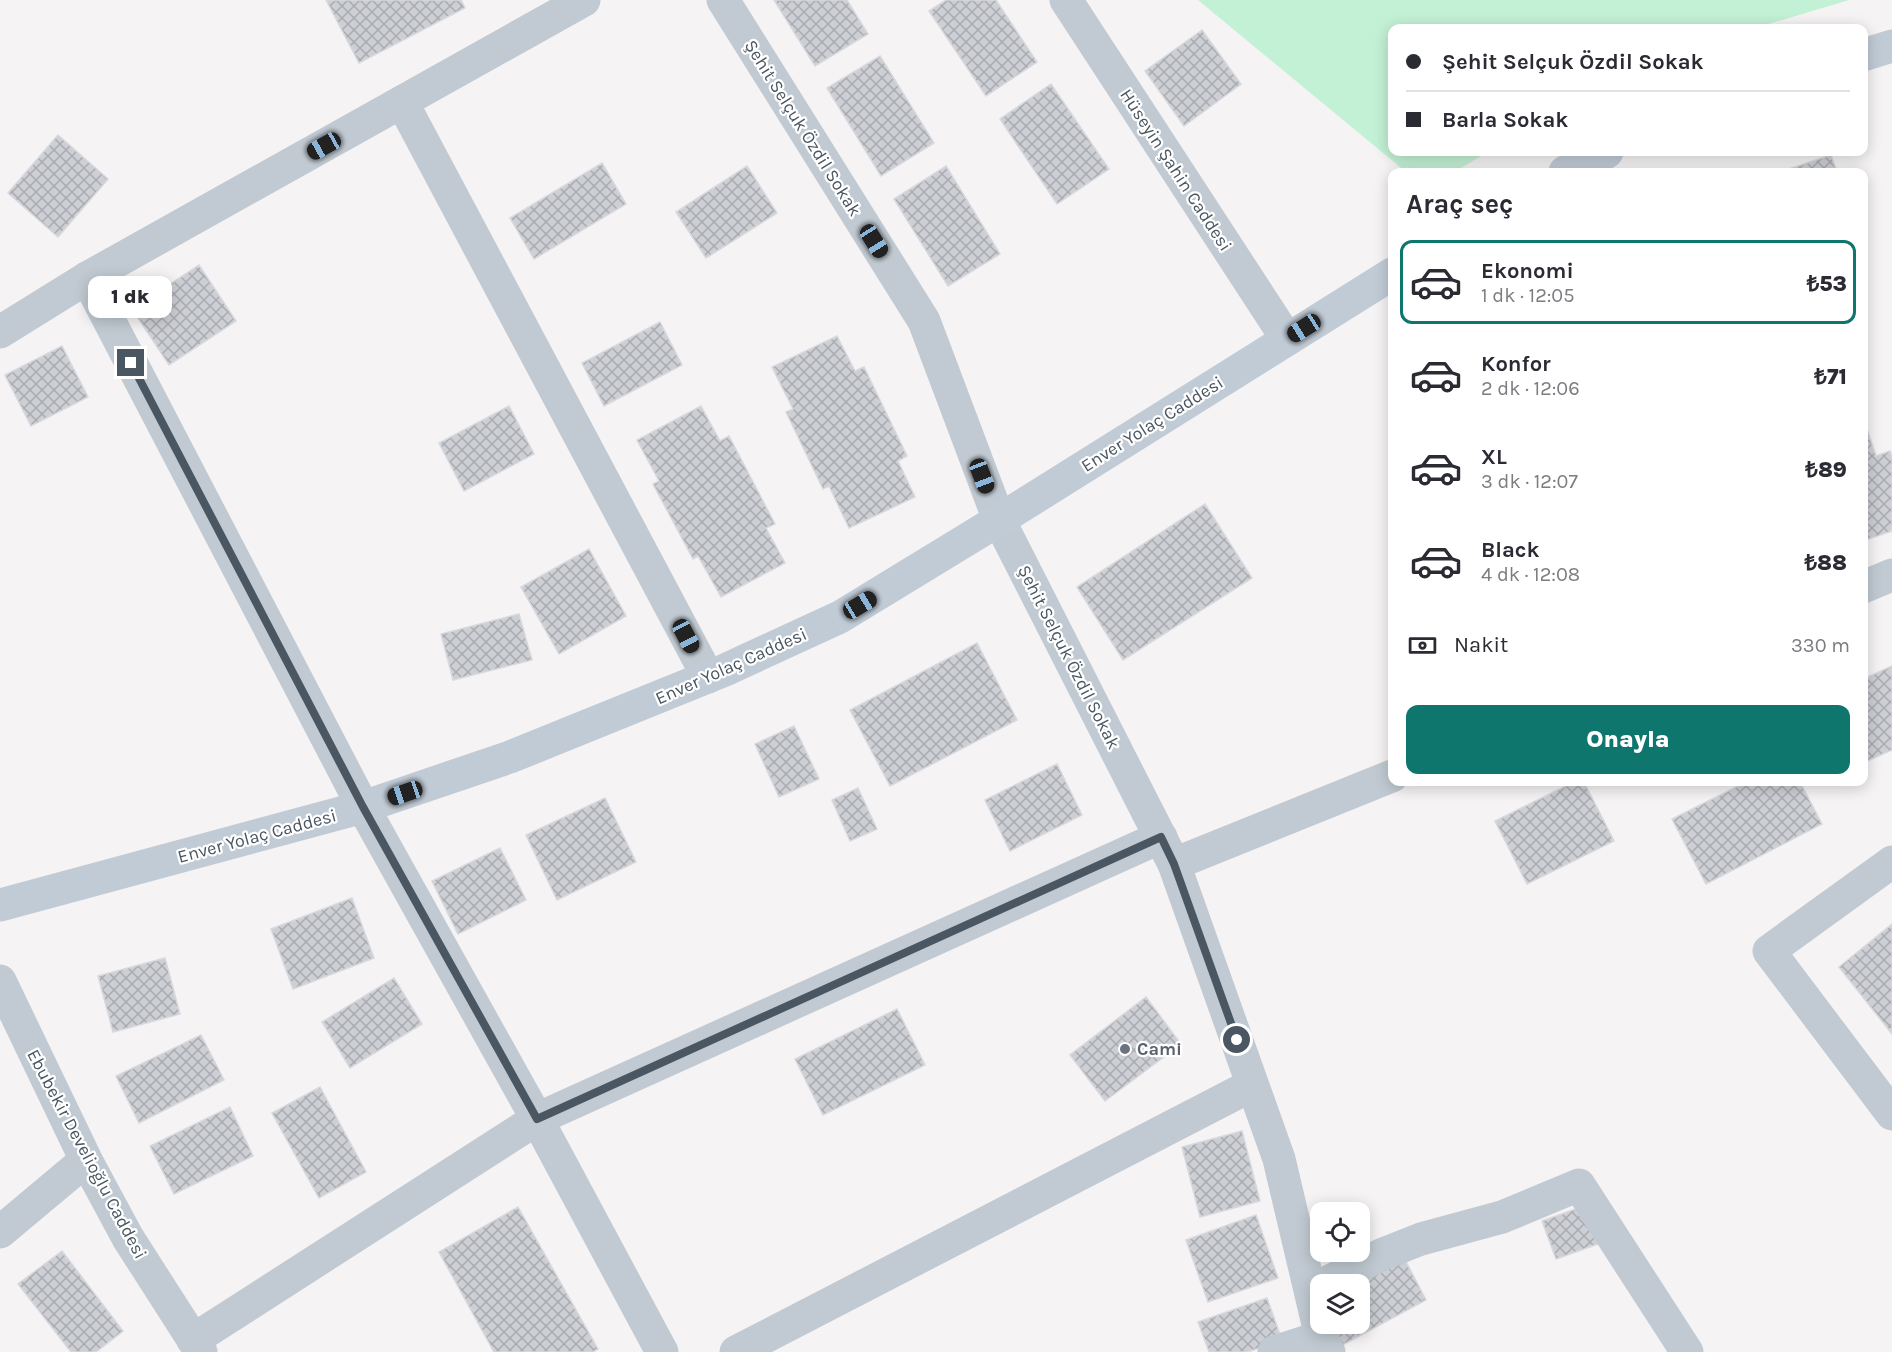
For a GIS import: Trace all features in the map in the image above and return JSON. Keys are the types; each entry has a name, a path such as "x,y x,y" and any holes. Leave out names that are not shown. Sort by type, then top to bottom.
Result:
{"street":[{"path":"0,332 87,278 584,0"},
{"name":"Şehit Selçuk Özdil Sokak","path":"723,0 924,321 999,520 1167,850 1279,1159 1314,1274"},
{"name":"Hüseyin Şahin Caddesi","path":"1066,0 1287,339"},
{"path":"1868,53 1892,46"},
{"path":"402,102 708,677"},
{"path":"1573,168 1599,156"},
{"name":"Enver Yolaç Caddesi","path":"0,905 363,807 510,757 708,677 840,617 1388,276"},
{"path":"87,278 363,807 537,1119 662,1352"},
{"path":"1868,585 1892,575"},
{"path":"197,1346 537,1119 1167,850 1388,777"},
{"path":"1892,862 1769,951 1892,1114"},
{"name":"Ebubekir Develioğlu Caddesi","path":"0,981 86,1160 128,1238 197,1346"},
{"path":"736,1352 1252,1084"},
{"path":"0,1232 86,1160"},
{"path":"1345,1274 1383,1254 1421,1239 1502,1217 1579,1185 1687,1352"},
{"path":"1274,1352 1325,1344"}],"green space":[{"path":"1198,0 1849,0 1768,24 1388,24 1388,156 1481,156 1461,168 1401,168"}],"building":[{"path":"326,0 461,0 465,8 359,63"},
{"path":"774,0 847,0 868,34 815,66"},
{"path":"946,0 996,0 1037,62 986,96 929,11"},
{"path":"1202,30 1241,84 1184,126 1145,71"},
{"path":"880,56 934,143 881,176 827,88"},
{"path":"1051,84 1109,169 1057,204 1000,119"},
{"path":"58,135 108,179 58,237 8,193"},
{"path":"1831,156 1836,168 1792,168"},
{"path":"602,163 626,204 534,259 510,218"},
{"path":"747,166 777,213 706,258 676,212"},
{"path":"946,166 1000,254 948,286 894,199"},
{"path":"199,265 236,321 169,365 132,309"},
{"path":"660,322 682,365 604,406 582,363"},
{"path":"837,336 855,371 864,367 907,456 898,461 915,497 849,528 829,486 823,489 786,412 793,409 772,367"},
{"path":"62,346 88,397 31,426 5,375"},
{"path":"509,406 534,454 464,491 439,443"},
{"path":"701,406 720,441 729,436 775,524 766,528 785,563 721,597 698,556 693,559 653,484 659,481 637,440"},
{"path":"1868,432 1876,456 1890,451 1892,456 1892,531 1868,539"},
{"path":"1205,504 1252,578 1123,660 1077,587"},
{"path":"589,549 626,616 559,654 521,587"},
{"path":"519,614 532,660 453,680 441,634"},
{"path":"977,643 1017,720 890,786 850,710"},
{"path":"1892,666 1892,750 1868,761 1868,677"},
{"path":"794,726 819,779 779,797 755,744"},
{"path":"1057,764 1082,815 1010,851 985,800"},
{"path":"1566,786 1586,786 1614,841 1527,884 1495,821"},
{"path":"1738,786 1802,786 1822,824 1706,884 1672,819"},
{"path":"858,788 877,829 850,841 832,800"},
{"path":"605,798 636,862 557,900 526,835"},
{"path":"500,848 526,900 458,934 432,881"},
{"path":"352,898 374,958 293,989 271,929"},
{"path":"1892,924 1892,1034 1839,967"},
{"path":"165,958 180,1014 113,1032 98,976"},
{"path":"394,978 422,1024 350,1068 322,1022"},
{"name":"Cami","path":"1146,997 1181,1044 1105,1101 1070,1055"},
{"path":"897,1009 925,1065 823,1115 795,1059"},
{"path":"201,1035 224,1080 139,1123 116,1076"},
{"path":"320,1087 366,1172 319,1198 272,1113"},
{"path":"230,1107 253,1156 174,1194 150,1146"},
{"path":"1242,1131 1260,1201 1200,1217 1182,1147"},
{"path":"1584,1206 1598,1244 1556,1259 1542,1221"},
{"path":"518,1207 598,1349 593,1352 494,1352 439,1252"},
{"path":"1256,1215 1278,1278 1208,1302 1186,1240"},
{"path":"62,1251 123,1331 96,1352 71,1352 18,1284"},
{"path":"1401,1252 1426,1300 1370,1330 1370,1276"},
{"path":"1267,1298 1282,1340 1248,1352 1209,1352 1198,1322"},
{"path":"1332,1334 1363,1334 1339,1347"}],"place":[{"name":"Cami","path":"1125,1049"}],"route":[{"path":"131,363 363,807 537,1119 1161,837 1174,864 1237,1040"}]}
